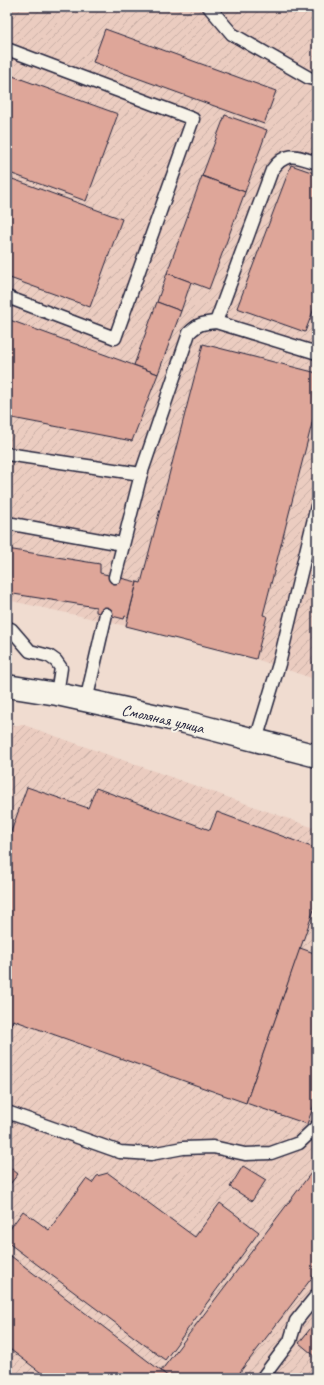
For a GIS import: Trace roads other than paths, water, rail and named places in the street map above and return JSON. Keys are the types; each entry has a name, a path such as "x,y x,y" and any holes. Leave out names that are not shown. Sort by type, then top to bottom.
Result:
{"street":[{"name":"Смоляная улица","path":"7,686 57,694 185,722 317,756"}],"lane":[{"path":"209,7 232,34 309,78 317,80"},
{"path":"7,49 193,119 115,338 7,297"},
{"path":"216,322 272,170 278,161 289,156 300,157 317,163"},
{"path":"115,577 122,544 141,474 189,333 196,326 216,322 317,353"},
{"path":"7,454 141,474"},
{"path":"256,740 279,664 317,506"},
{"path":"7,523 122,544"},
{"path":"86,701 106,614"},
{"path":"7,628 11,629 30,651 49,656 56,661 61,668 57,694"},
{"path":"7,1112 120,1152 151,1154 183,1148 213,1147 245,1154 271,1153 299,1143 317,1126"},
{"path":"263,1377 290,1341 296,1321 317,1295"}]}
